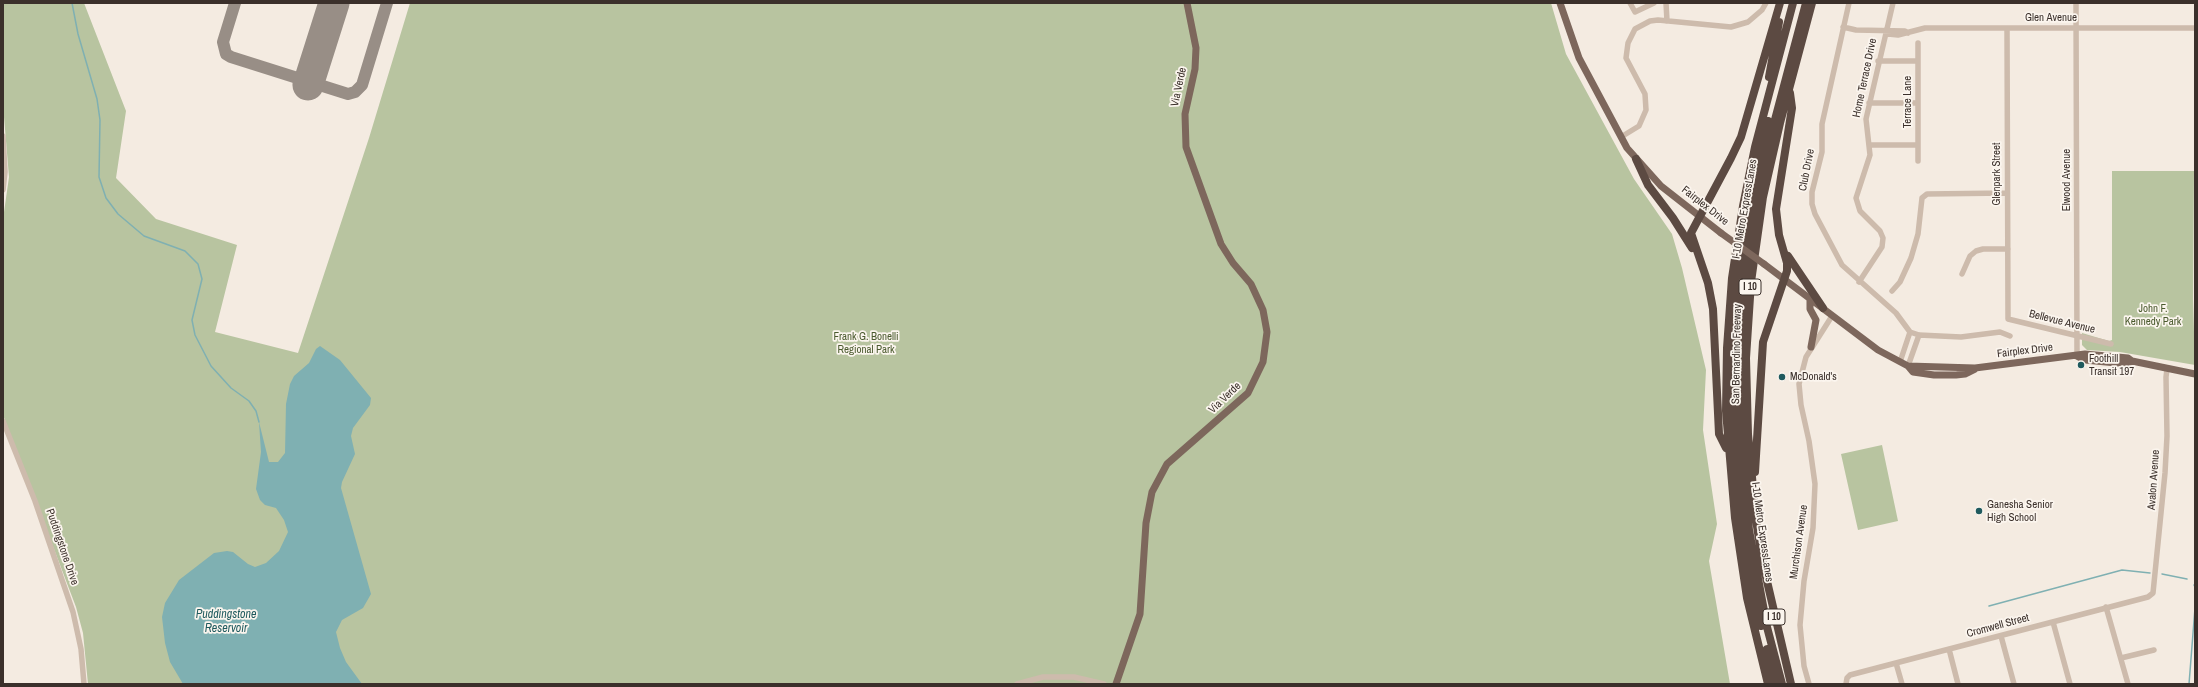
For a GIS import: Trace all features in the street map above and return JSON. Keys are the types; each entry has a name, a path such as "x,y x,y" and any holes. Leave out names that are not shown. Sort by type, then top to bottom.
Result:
{"highway":[{"path":"1759,131 1781,3"},
{"path":"1728,451 1719,434 1713,309 1703,268 1691,233 1732,158 1741,136 1781,3"},
{"name":"San Bernardino Freeway","path":"1768,684 1747,598 1739,550 1728,451 1726,411 1727,348 1732,278 1743,206 1759,131 1793,3"},
{"name":"I-10 Metro ExpressLanes","path":"1782,684 1767,627 1749,530 1742,457 1740,362 1743,299 1755,205 1768,146 1806,3"},
{"name":"San Bernardino Freeway","path":"1791,684 1763,564 1753,488 1746,388 1751,282 1763,197 1789,88 1813,3"},
{"name":"I-10 Metro ExpressLanes","path":"1776,684 1755,602 1742,532 1736,473 1733,390 1734,343 1744,236 1757,164 1779,79 1777,65"},
{"path":"1753,488 1763,342 1784,279 1787,263 1779,235 1776,209 1792,108 1789,88"},
{"path":"1636,159 1648,185 1673,218 1703,268"},
{"path":"1784,251 1823,308"}],"main road":[{"name":"Via Verde","path":"1116,684 1140,614 1146,523 1152,492 1167,464 1248,393 1263,362 1267,332 1263,310 1251,284 1233,263 1221,244 1186,147 1185,114 1196,53 1193,23 1187,3"},
{"name":"Fairplex Drive","path":"1560,3 1579,58 1621,137 1636,159 1661,186 1721,233 1878,350 1908,366 1976,368 2085,354 2128,358 2132,361 2195,374"},
{"path":"1810,298 1810,309 1816,320 1811,347"}],"street":[{"path":"1630,3 1635,12 1654,3"},
{"path":"1666,3 1666,20"},
{"path":"1621,137 1639,126 1644,118 1647,106 1645,94 1626,58 1628,43 1635,29 1650,21 1666,20 1731,27 1748,22 1762,10 1766,3"},
{"name":"Club Drive","path":"1849,3 1822,124 1822,152 1812,192 1812,204 1815,214 1842,265 1859,282 1896,313 1910,332"},
{"name":"Home Terrace Drive","path":"1859,282 1882,247 1883,238 1875,224 1860,211 1856,198 1868,163 1870,144 1865,125 1878,61 1893,3"},
{"name":"Elwood Avenue","path":"2076,3 2077,356"},
{"name":"Glen Avenue","path":"1843,27 1856,30 1885,31 1888,34 1905,31 1908,33 1925,28 2195,28"},
{"name":"Glenpark Street","path":"2007,28 2008,319"},
{"name":"Terrace Lane","path":"1918,44 1918,162"},
{"path":"1878,61 1918,61"},
{"path":"1869,103 1918,103"},
{"path":"3,136 5,172 3,190"},
{"path":"1870,144 1918,145"},
{"path":"1892,291 1900,282 1911,258 1918,234 1922,198 1927,194 2007,194"},
{"path":"1962,274 1970,256 1976,251 1983,249 2008,249"},
{"name":"Murchison Avenue","path":"1809,684 1804,666 1800,625 1804,581 1813,528 1815,484 1809,441 1801,405 1799,384 1802,368 1811,347 1832,316"},
{"name":"Bellevue Avenue","path":"2008,319 2111,344"},
{"path":"1900,362 1910,332 1919,335 1961,337 2000,332 2010,336"},
{"path":"1908,366 1919,335"},
{"name":"Avalon Avenue","path":"2153,593 2166,472 2167,369"},
{"name":"Puddingstone Drive","path":"3,421 38,508 73,612 81,649 84,684"},
{"name":"Cromwell Street","path":"1846,681 1850,675 2148,597 2153,593"},
{"path":"2106,607 2128,684"},
{"path":"2053,622 2070,684"},
{"path":"2001,636 2014,684"},
{"path":"1949,649 1958,684"},
{"path":"2121,658 2154,650"},
{"path":"1896,663 1902,684"},
{"path":"1017,684 1043,677 1074,677 1104,684"}],"green space":[{"name":"Frank G. Bonelli Regional Park","path":"3,3 84,3 126,111 116,178 156,219 237,245 215,332 298,353 369,138 410,3 1551,3 1566,54 1634,179 1672,234 1682,268 1706,370 1703,430 1717,524 1709,561 1730,684 88,684 83,633 76,607 3,415 3,219 9,177 3,105"},
{"name":"John F. Kennedy Park","path":"2112,171 2194,171 2193,299 2195,365 2120,352 2087,350 2082,345 2082,333 2109,341 2112,340"},
{"path":"1882,445 1898,521 1858,530 1841,454"}],"water":[{"name":"Puddingstone Reservoir","path":"320,346 340,360 371,398 370,405 353,428 351,436 355,454 342,482 341,488 371,594 363,608 342,620 336,632 340,648 346,662 362,684 183,684 170,662 165,643 162,617 165,603 179,580 214,553 227,551 233,552 248,564 255,567 266,563 279,551 288,532 284,520 276,508 265,505 260,500 256,489 261,452 259,422 269,462 278,462 285,453 286,404 290,384 294,376 309,363 316,349"}],"waterway":[{"path":"72,3 78,34 97,99 100,120 99,177 106,198 118,214 144,236 185,251 198,264 202,279 192,320 195,335 211,366 231,388 249,401 256,411 259,422"},
{"path":"1989,606 2122,570 2150,573"},
{"path":"2162,574 2187,579"},
{"path":"2189,684 2195,608"}],"taxiway":[{"path":"235,3 223,42 226,54 231,57 348,94 355,92 362,85 387,3"}],"runway":[{"path":"308,85 334,3"}],"place":[{"name":"Foothill Transit 197","path":"2081,365"},
{"name":"McDonald's","path":"1782,377"},
{"name":"Ganesha Senior High School","path":"1979,511"}]}
